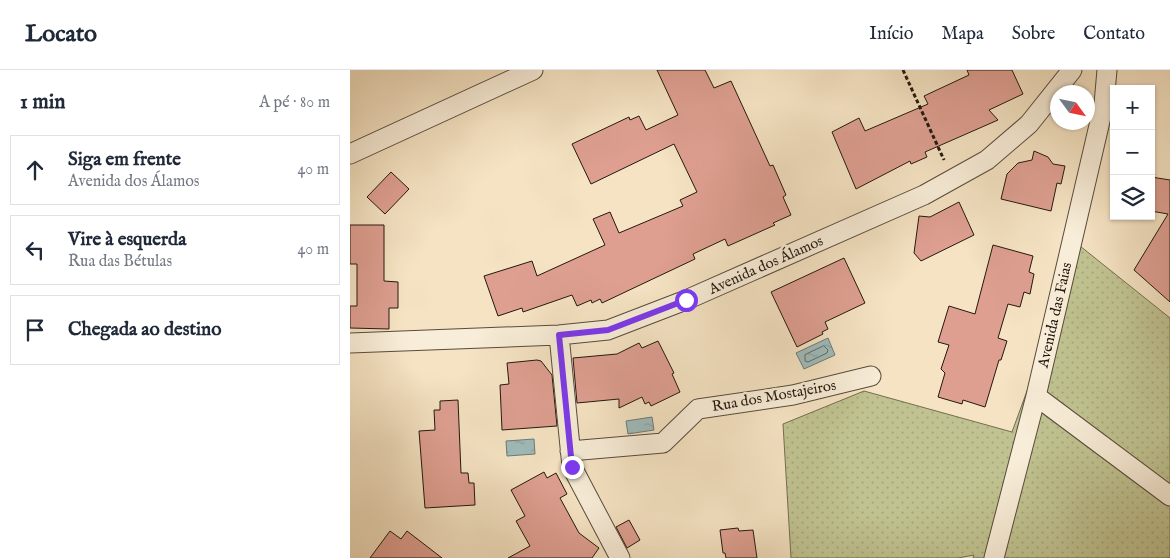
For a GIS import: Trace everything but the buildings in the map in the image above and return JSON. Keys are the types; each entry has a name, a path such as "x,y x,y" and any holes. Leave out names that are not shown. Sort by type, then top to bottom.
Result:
{"street":[{"path":"350,154 533,70"},
{"name":"Avenida dos Álamos","path":"350,343 559,335 608,330 686,300 924,195 987,160 1029,124 1072,70"},
{"name":"Avenida das Faias","path":"994,558 1036,396 1104,104 1106,70"},
{"path":"559,335 572,467 620,558"},
{"name":"Rua dos Mostajeiros","path":"570,451 663,443 698,409 793,395 871,376"},
{"path":"1036,396 1170,496"}],"path":[{"path":"903,70 953,179"}],"green space":[{"path":"1080,246 1170,318 1170,558 973,558 974,555 958,558 791,558 783,424 864,391 1012,432"}],"water":[{"path":"828,338 835,355 804,369 796,353"},
{"path":"652,417 654,430 628,434 626,421"},
{"path":"534,439 535,454 507,456 506,441"}],"route":[{"path":"572,467 559,335 608,330 686,300"}]}
